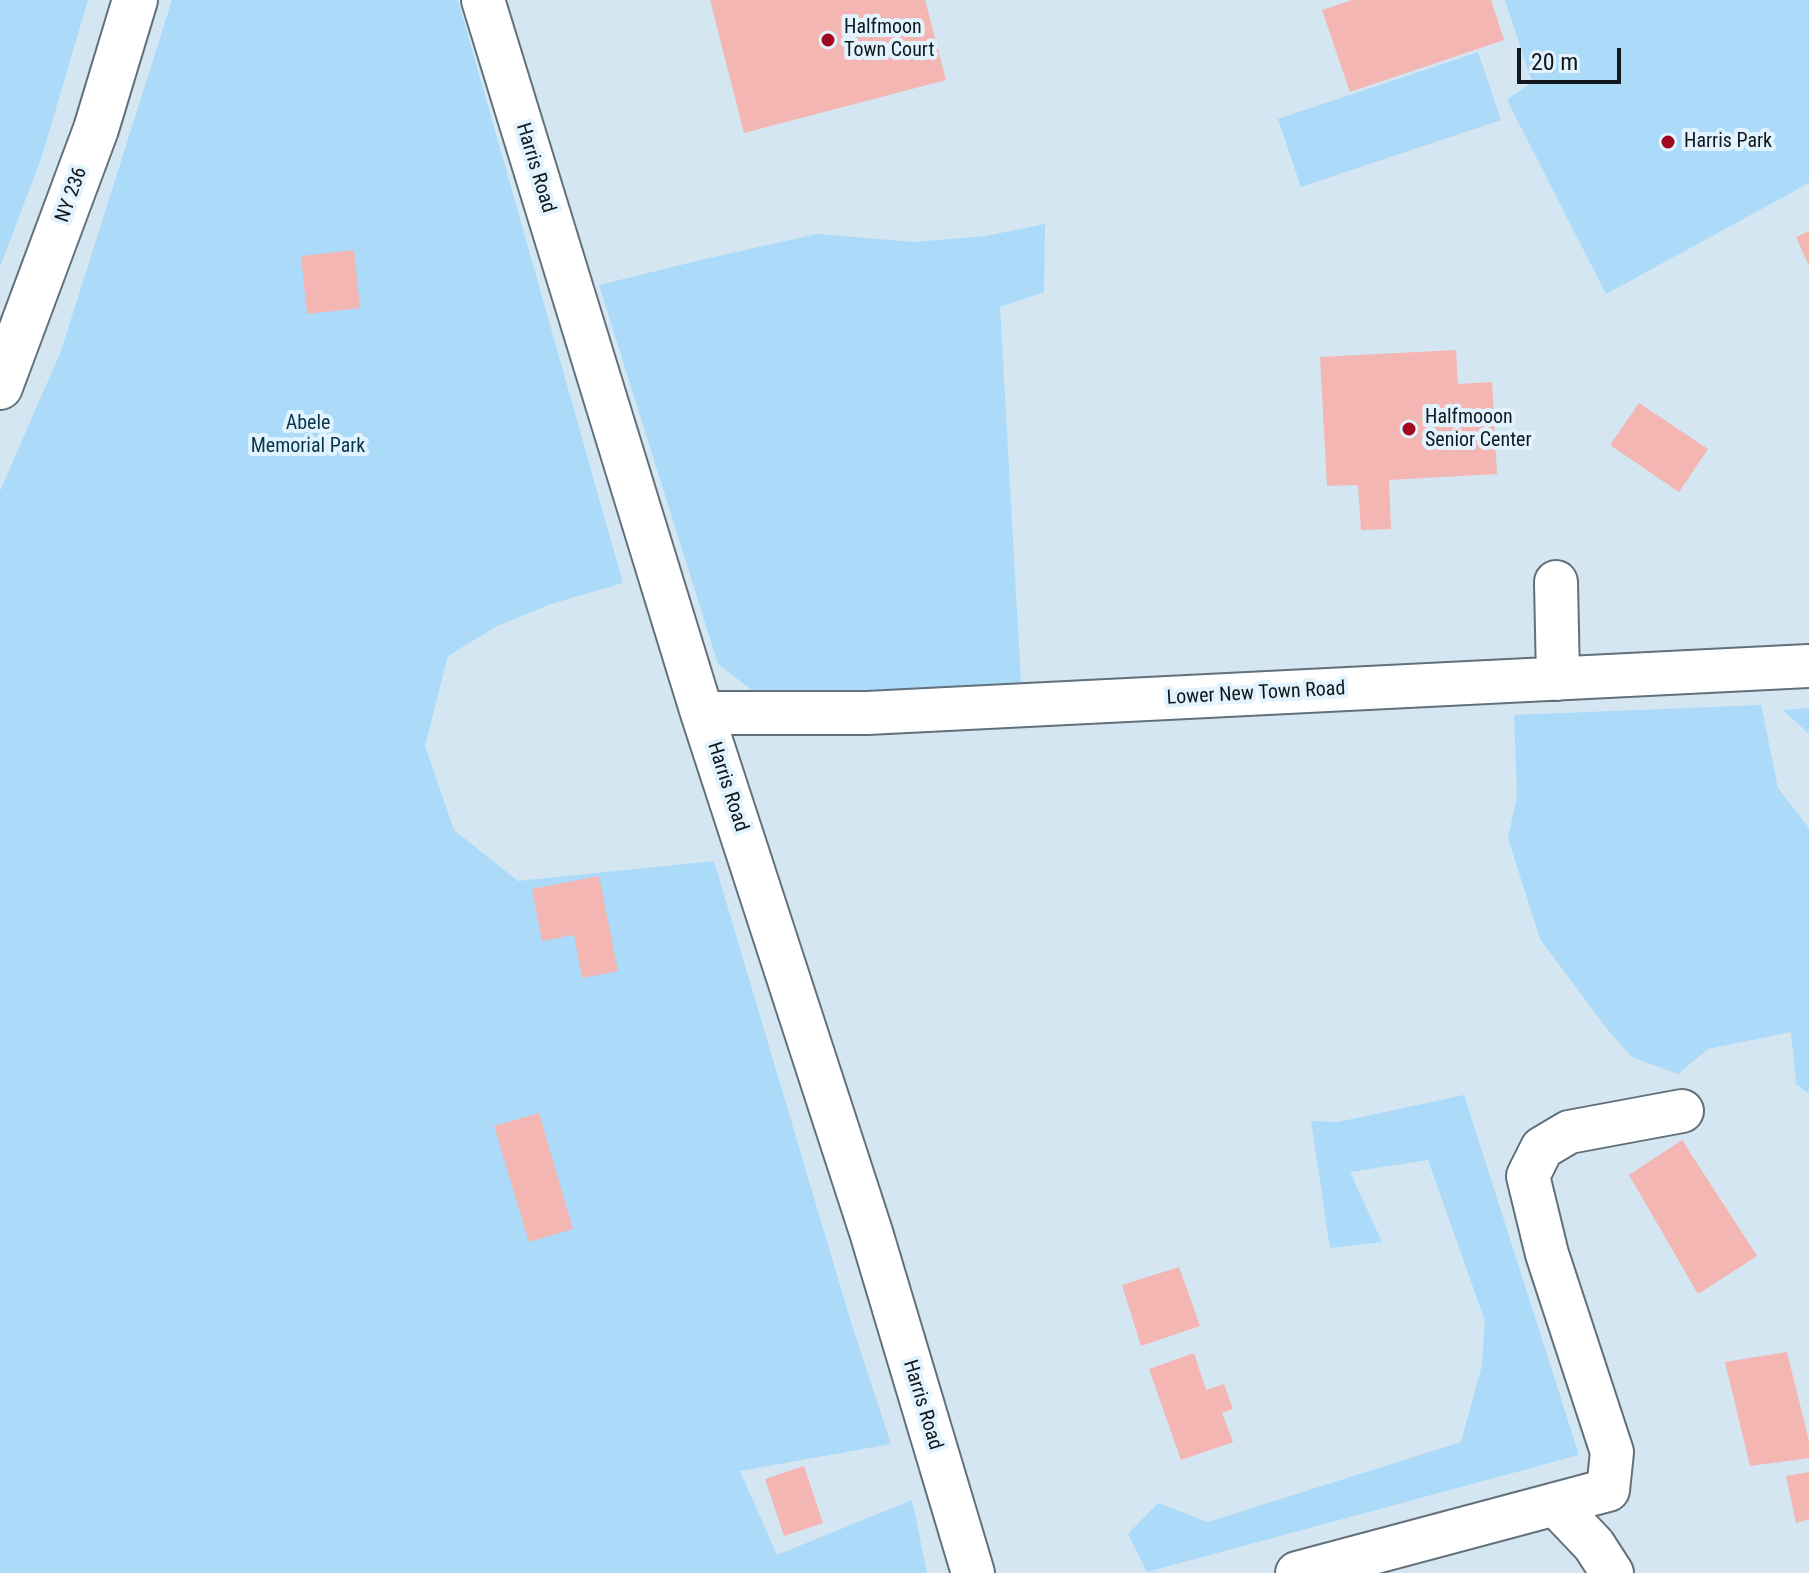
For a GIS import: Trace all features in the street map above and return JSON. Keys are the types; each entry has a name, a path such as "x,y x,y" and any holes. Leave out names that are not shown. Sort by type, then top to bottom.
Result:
{"main road":[{"name":"NY 236","path":"0,387 96,129 135,0"}],"street":[{"name":"Harris Road","path":"483,0 702,713 871,1232 973,1573"},
{"path":"1556,582 1558,679"},
{"name":"Lower New Town Road","path":"702,713 867,713 1809,666"},
{"path":"1297,1573 1608,1490 1612,1452 1547,1254 1528,1176 1542,1148 1569,1132 1682,1111"},
{"path":"1555,1504 1594,1545 1612,1573"}],"green space":[{"path":"0,0 88,0 41,159 0,267"},
{"name":"Abele Memorial Park","path":"172,0 458,0 623,583 551,604 497,626 448,656 425,746 454,830 518,881 714,861 850,1319 891,1444 740,1471 777,1555 912,1500 927,1573 0,1573 0,491 61,351"},
{"name":"Harris Park","path":"1505,0 1809,0 1809,183 1606,294 1507,100 1532,82"},
{"path":"1478,52 1501,120 1301,187 1278,119"},
{"path":"1045,224 1044,292 1000,307 1021,683 805,694 752,690 718,664 599,285 817,234 914,242 985,236"},
{"path":"1761,705 1778,788 1809,828 1809,1094 1796,1084 1791,1032 1708,1049 1678,1074 1632,1057 1607,1029 1540,939 1508,838 1517,796 1514,715"},
{"path":"1809,708 1809,734 1783,710"},
{"path":"1464,1095 1579,1455 1147,1572 1128,1534 1158,1503 1208,1522 1461,1442 1482,1365 1485,1321 1428,1160 1350,1172 1382,1242 1330,1248 1311,1121 1338,1122"}],"building":[{"name":"Halfmoon Town Court","path":"710,0 925,0 946,80 744,133"},
{"path":"1352,0 1491,0 1504,40 1350,92 1322,10"},
{"path":"1809,231 1809,266 1796,237"},
{"path":"354,250 360,308 307,314 301,256"},
{"name":"Halfmooon Senior Center","path":"1456,350 1458,384 1492,382 1497,474 1389,480 1391,529 1361,530 1358,485 1327,486 1320,357"},
{"path":"1639,403 1708,449 1679,492 1610,445"},
{"path":"599,876 618,971 582,978 574,935 542,941 532,889"},
{"path":"539,1113 573,1229 529,1242 494,1126"},
{"path":"1682,1140 1757,1256 1698,1294 1629,1175"},
{"path":"1179,1267 1200,1326 1141,1346 1122,1285"},
{"path":"1787,1352 1809,1441 1809,1458 1750,1466 1725,1362"},
{"path":"1194,1353 1206,1390 1224,1384 1233,1409 1222,1413 1233,1442 1181,1460 1149,1369"},
{"path":"804,1466 823,1523 784,1536 765,1479"},
{"path":"1809,1472 1809,1519 1796,1523 1786,1476"}],"place":[{"name":"Halfmoon Town Court","path":"828,40"},
{"name":"Harris Park","path":"1668,142"},
{"name":"Halfmooon Senior Center","path":"1409,429"}]}
